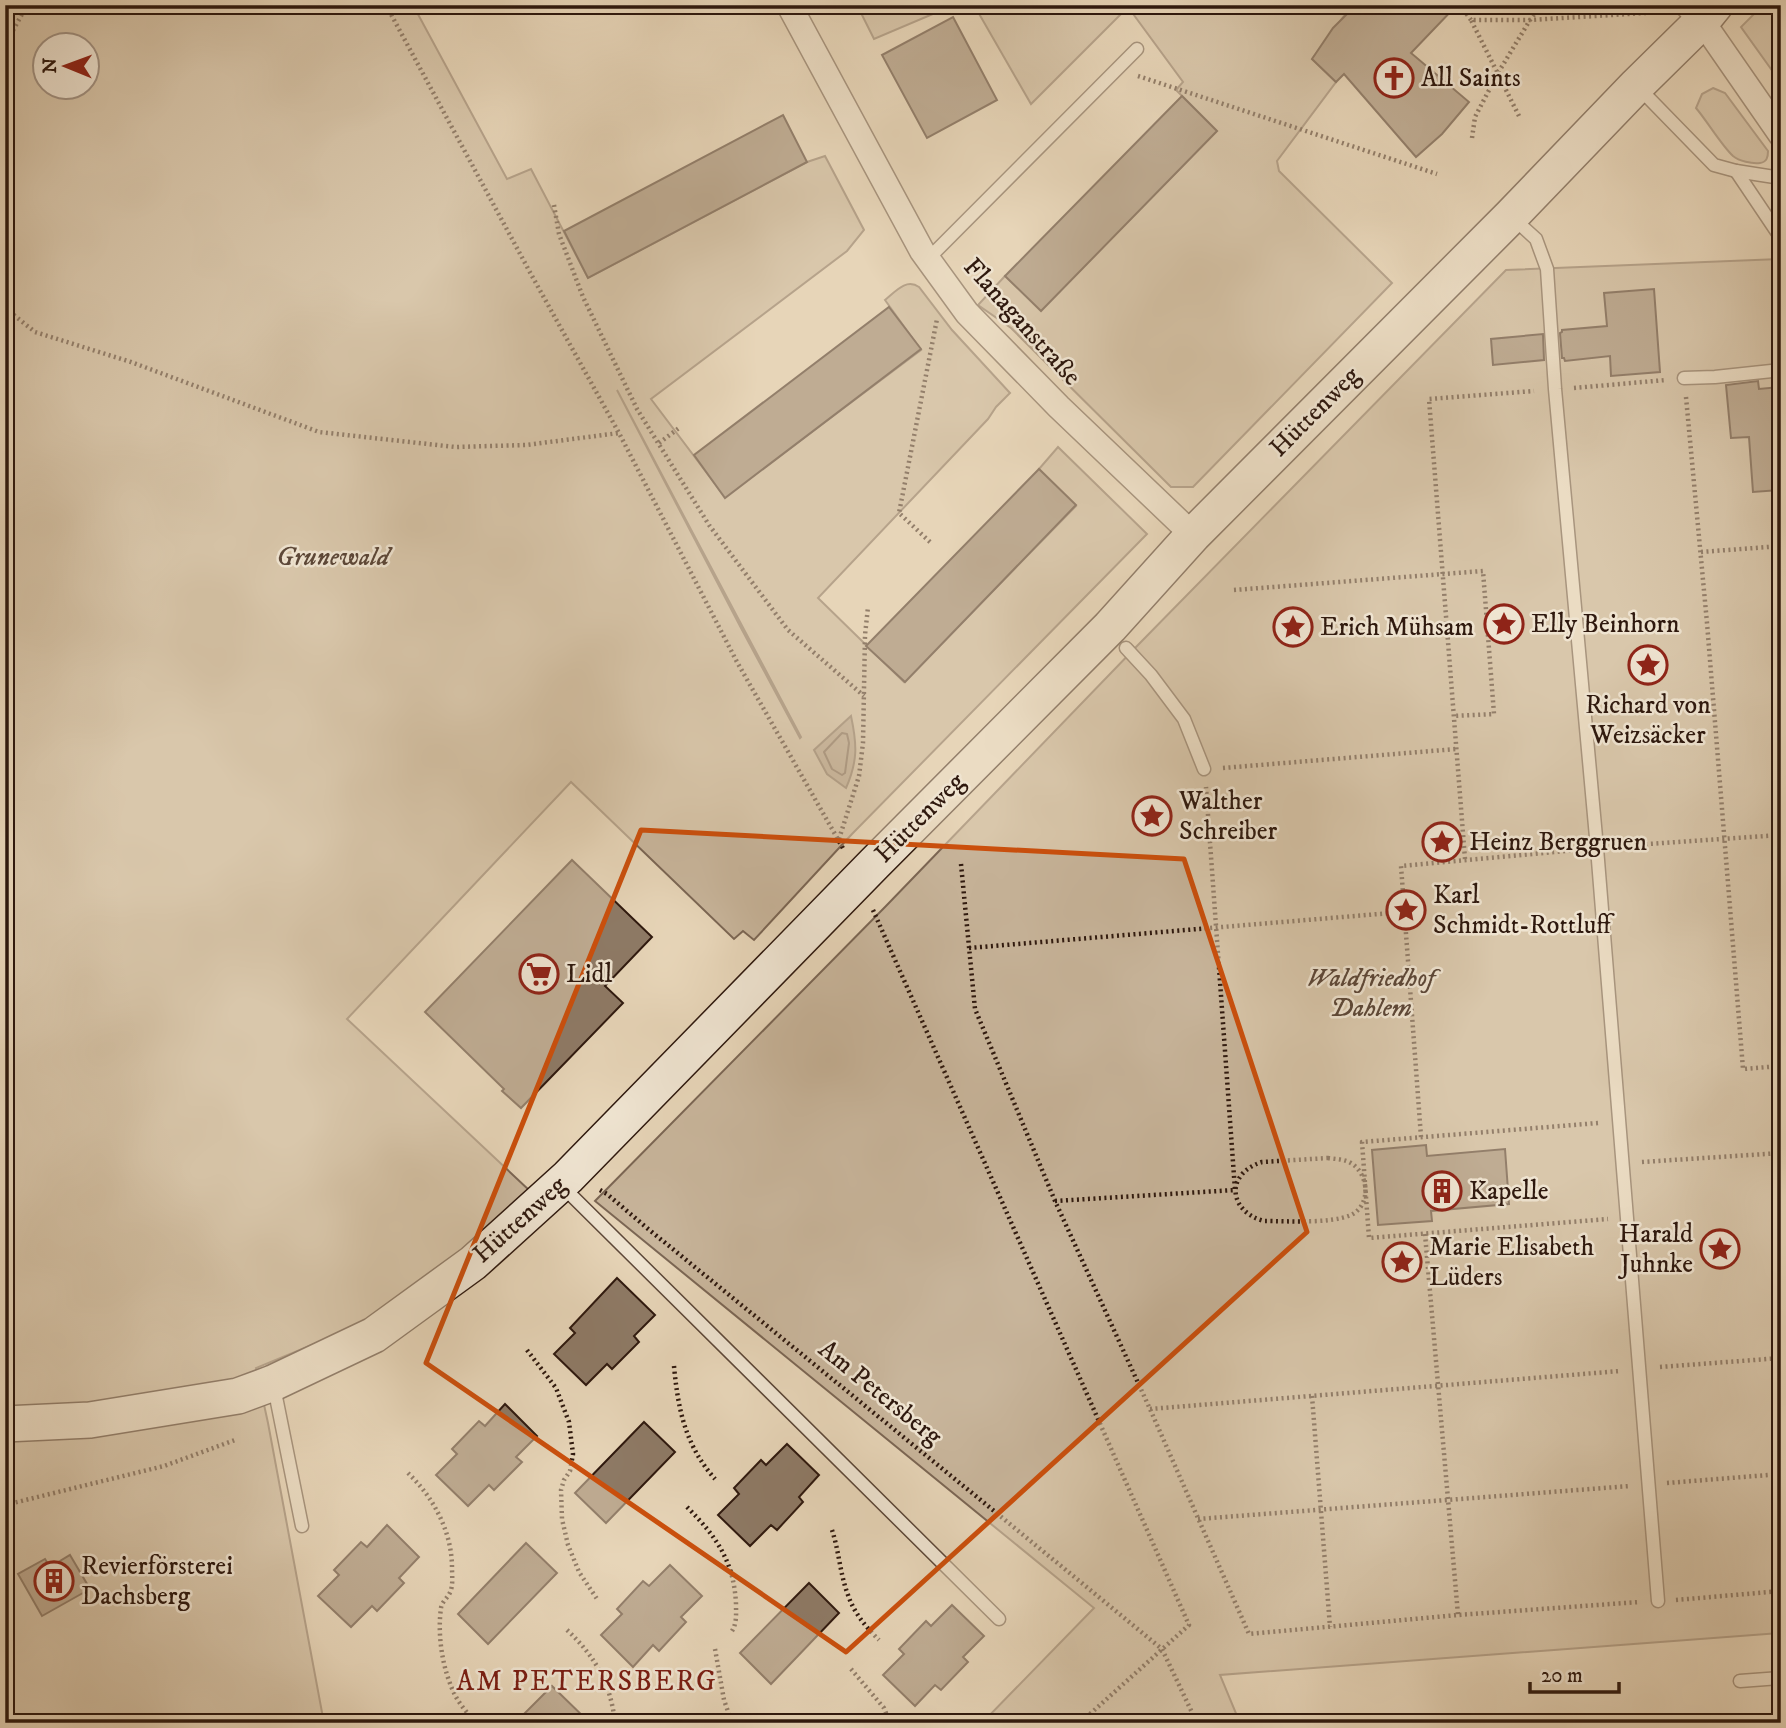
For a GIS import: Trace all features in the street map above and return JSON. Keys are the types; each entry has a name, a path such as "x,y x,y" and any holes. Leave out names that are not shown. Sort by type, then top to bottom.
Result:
{"main road":[{"name":"Hüttenweg","path":"5,1424 90,1420 238,1396 273,1383 374,1335 473,1264 866,894 1194,535 1511,216 1637,85 1701,11"}],"street":[{"name":"Flanaganstraße","path":"789,5 922,251 967,313 1059,407 1194,535"},
{"path":"1701,11 1781,135"}],"lane":[{"path":"928,259 1137,49"},
{"path":"1637,85 1714,165 1781,178"},
{"path":"1736,170 1781,238"},
{"path":"1511,216 1536,239 1547,269 1658,1601"},
{"path":"1684,378 1781,370"},
{"path":"1126,648 1151,675 1184,719 1204,769"},
{"path":"564,1181 999,1619"},
{"path":"273,1383 302,1526"},
{"path":"1740,1681 1781,1678"}],"path":[{"path":"5,45 27,5"},
{"path":"386,5 531,276 619,433 737,662 839,840 866,894 1189,1625 1080,1723"},
{"path":"1460,5 1471,20 1520,116"},
{"path":"1472,138 1475,117 1541,5"},
{"path":"1471,20 1530,20 1661,12"},
{"path":"1118,69 1437,174"},
{"path":"554,205 559,234 583,297 637,409 709,525 788,630 864,696"},
{"path":"5,307 35,332 131,362 319,432 455,447 526,445 619,433"},
{"path":"930,542 899,513 940,307"},
{"path":"659,443 678,428"},
{"path":"1694,485 1743,1069 1781,1066"},
{"path":"1437,513 1465,859"},
{"path":"1701,552 1781,546"},
{"path":"1234,590 1483,571 1494,713 1453,716"},
{"path":"839,840 859,776 863,743 865,635 869,607"},
{"path":"1235,1190 1245,1169 1254,1164 1328,1158 1351,1163 1361,1173 1366,1188 1363,1205 1354,1214 1339,1219 1264,1222 1255,1219 1238,1202 1235,1190 1204,769 1456,749"},
{"path":"1639,845 1781,835"},
{"path":"1421,1137 1401,866 1597,848"},
{"path":"961,864 975,1009 1055,1201 1249,1634 1458,1615 1781,1591"},
{"path":"969,948 1403,912"},
{"path":"1619,1121 1362,1142 1369,1238 1626,1217"},
{"path":"1623,1164 1781,1153"},
{"name":"Am Petersberg","path":"564,1181 607,1194 1161,1649"},
{"path":"1055,1201 1235,1190"},
{"path":"1425,1234 1458,1615"},
{"path":"527,1350 555,1388 569,1422 573,1454 570,1471 561,1490 562,1519 568,1545 579,1572 597,1599"},
{"path":"1150,1409 1781,1358"},
{"path":"674,1366 677,1404 685,1427 696,1455 715,1479"},
{"path":"1312,1396 1330,1627"},
{"path":"5,1505 164,1466 235,1440"},
{"path":"408,1474 421,1485 435,1506 449,1544 452,1560 451,1589 441,1605 442,1649 446,1672 457,1699 476,1723"},
{"path":"1198,1519 1781,1474"},
{"path":"687,1507 726,1556 734,1581 736,1625 732,1632"},
{"path":"832,1530 839,1549 848,1597 856,1614 879,1640"},
{"path":"567,1630 584,1647 604,1677 611,1693 615,1723"},
{"path":"715,1649 724,1700 732,1723"},
{"path":"1161,1649 1197,1723"},
{"path":"851,1670 884,1709 890,1723"}],"highlighted area":[{"path":"641,830 1184,859 1307,1232 846,1652 426,1363"}],"green space":[{"name":"Grunewald","path":"5,5 413,5 507,179 531,169 588,278 807,162 825,156 864,230 847,251 651,399 725,497 921,350 885,300 905,285 919,287 952,330 1010,393 818,598 904,682 1076,506 1039,469 1058,447 1147,534 852,834 754,940 743,931 734,939 571,782 347,1019 530,1191 467,1251 394,1303 348,1330 256,1368 324,1723 5,1723","holes":["617,390 801,737 741,628"]},
{"path":"857,5 954,5 874,39"},
{"path":"974,5 1352,5 1312,59 1336,82 1277,161 1279,171 1392,283 1193,487 1171,487 1011,328 978,305 1005,276 1041,310 1217,131 1176,90 1183,82 1128,7 1031,104"},
{"path":"1763,5 1781,5 1781,83 1741,27"},
{"path":"1713,88 1725,93 1768,151 1764,162 1750,163 1733,156 1696,108 1702,94"},
{"name":"Waldfriedhof Dahlem","path":"1781,259 1781,1633 1220,1675 1240,1723 982,1723 1094,1608 595,1201 1506,270"}],"water":[{"path":"851,716 855,752 853,769 846,788 827,774 814,750"}],"building":[{"name":"All Saints","path":"1362,5 1457,5 1411,53 1469,102 1442,134 1416,157 1344,74 1336,82 1312,59 1333,28 1349,12"},
{"path":"953,17 997,100 927,138 882,55"},
{"path":"1182,96 1217,131 1041,311 1005,276"},
{"path":"783,115 807,162 588,278 564,231"},
{"path":"1654,289 1660,372 1611,376 1610,356 1565,361 1562,358 1562,330 1607,326 1604,293"},
{"path":"889,307 921,349 725,498 694,455"},
{"path":"1543,334 1544,360 1493,365 1491,339"},
{"path":"1758,381 1759,389 1781,387 1781,490 1753,492 1749,437 1731,438 1726,385"},
{"path":"1039,469 1076,505 905,682 866,646"},
{"name":"Lidl","path":"572,860 652,937 605,986 623,1003 521,1108 425,1012"},
{"name":"Kapelle","path":"1426,1145 1427,1156 1505,1149 1509,1204 1431,1211 1432,1221 1378,1225 1372,1150"},
{"path":"617,1278 655,1315 634,1336 639,1342 612,1369 607,1364 586,1385 554,1354 575,1333 570,1328"},
{"path":"505,1404 537,1436 516,1457 522,1462 494,1490 489,1485 468,1506 436,1475 457,1454 452,1449 479,1421 485,1426"},
{"path":"644,1422 675,1452 606,1523 575,1493"},
{"path":"787,1444 819,1475 799,1497 803,1502 777,1530 771,1525 750,1546 718,1515 739,1494 734,1488 761,1460 766,1465"},
{"path":"387,1525 419,1557 399,1578 404,1583 377,1611 372,1606 351,1627 318,1596 339,1575 334,1570 361,1542 367,1547"},
{"path":"526,1543 557,1573 488,1644 458,1614"},
{"name":"Revierförsterei Dachsberg","path":"70,1555 90,1589 42,1616 18,1574 45,1559 50,1567"},
{"path":"670,1565 702,1596 681,1617 686,1622 659,1651 653,1645 633,1667 601,1635 622,1614 617,1609 643,1581 649,1586"},
{"path":"809,1583 839,1613 771,1684 740,1653"},
{"path":"952,1605 984,1636 963,1657 968,1662 941,1690 935,1685 915,1706 883,1675 904,1654 899,1649 926,1621 931,1626"},
{"path":"552,1686 590,1723 515,1723"}],"place":[{"name":"All Saints","path":"1394,78"},
{"name":"Elly Beinhorn","path":"1504,624"},
{"name":"Erich Mühsam","path":"1293,627"},
{"name":"Richard von Weizsäcker","path":"1648,665"},
{"name":"Walther Schreiber","path":"1152,816"},
{"name":"Heinz Berggruen","path":"1442,842"},
{"name":"Karl Schmidt-Rottluff","path":"1406,910"},
{"name":"Lidl","path":"539,974"},
{"name":"Kapelle","path":"1442,1191"},
{"name":"Harald Juhnke","path":"1720,1249"},
{"name":"Marie Elisabeth Lüders","path":"1402,1262"},
{"name":"Revierförsterei Dachsberg","path":"54,1581"}],"district":[{"name":"AM PETERSBERG","path":"587,1681"}]}
